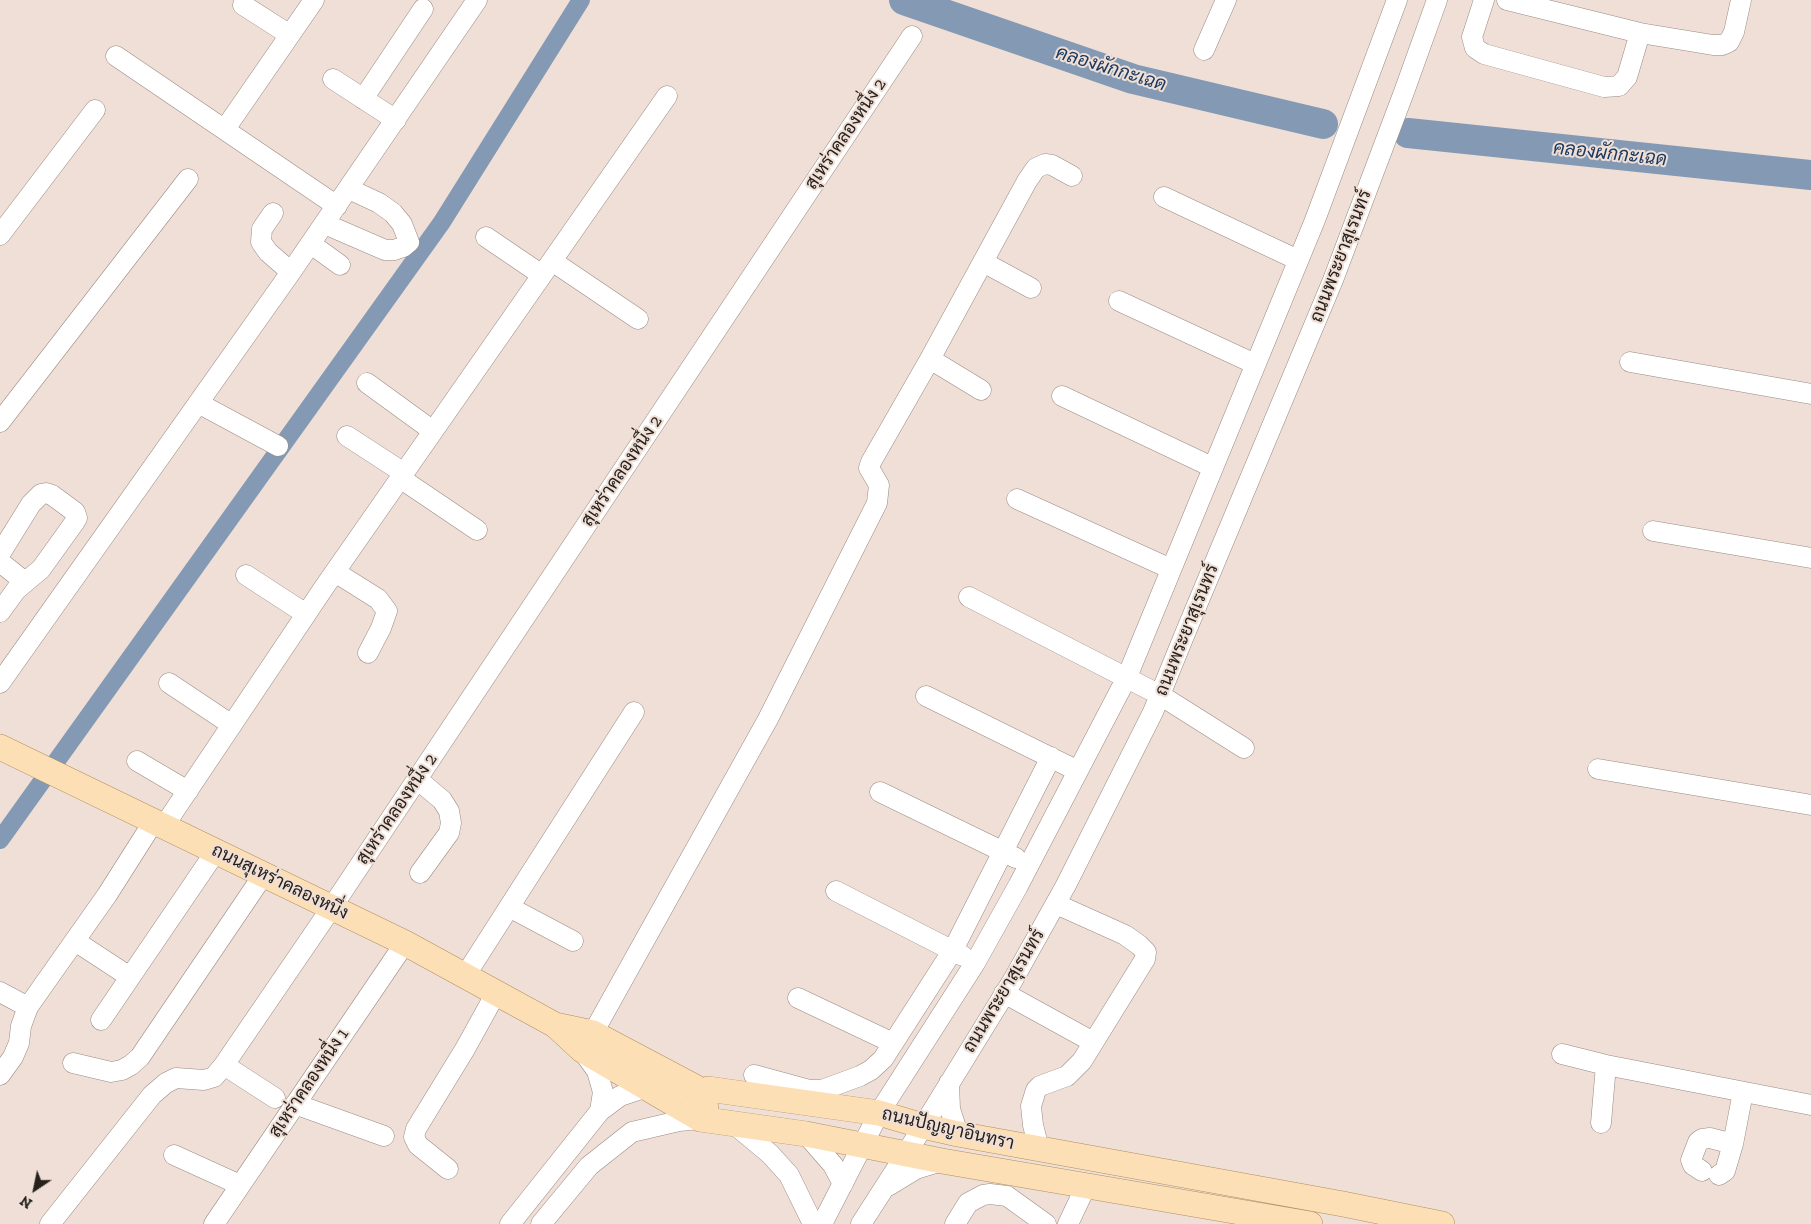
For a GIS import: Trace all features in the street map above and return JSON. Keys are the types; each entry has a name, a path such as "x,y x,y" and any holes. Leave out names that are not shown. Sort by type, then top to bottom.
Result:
{"main road":[{"name":"ถนนสุเหร่าคลองหนึ่ง","path":"0,747 405,943 496,994 588,1042 701,1088"},
{"name":"ถนนสุเหร่าคลองหนึ่ง","path":"588,1042 647,1087 700,1119"},
{"name":"ถนนปัญญาอินทรา","path":"701,1088 879,1113 958,1134 1343,1204 1442,1224"},
{"path":"700,1119 706,1110 701,1088"},
{"name":"ถนนปัญญาอินทรา","path":"700,1119 806,1134 863,1144 942,1162 1310,1224"}],"street":[{"path":"225,129 314,0"},
{"path":"0,683 325,224 477,0"},
{"path":"1204,50 1226,0"},
{"path":"822,1224 879,1113 975,963 1018,886 1126,677 1298,260 1397,0"},
{"name":"ถนนพระยาสุเรนทร์","path":"861,1224 1004,994 1056,904 1116,789 1160,695 1333,280 1437,0"},
{"path":"1484,0 1472,37 1475,48 1484,54 1604,87 1619,86 1627,77 1640,33"},
{"path":"1507,0 1640,33 1712,46 1729,42 1734,32 1741,0"},
{"path":"243,5 290,35"},
{"path":"363,98 423,9"},
{"name":"สุเหร่าคลองหนึ่ง 2","path":"50,1224 152,1095 166,1083 176,1078 204,1080 214,1077 224,1065 332,907 912,36"},
{"path":"116,56 337,206"},
{"path":"333,79 396,120"},
{"path":"0,1075 13,1057 19,1043 21,1026 28,1007 159,823 188,791 306,614 667,96"},
{"path":"0,235 95,110"},
{"path":"600,1111 603,1092 588,1042 768,719 872,514 879,493 879,485 869,468 871,462 930,360 1027,181 1036,168 1045,164 1052,165 1072,176"},
{"path":"0,422 188,179"},
{"path":"325,224 384,250 394,250 403,247 409,242 402,224 393,213 380,203 349,189"},
{"path":"1164,197 1298,260"},
{"path":"273,213 262,229 261,242 268,252 291,272"},
{"path":"486,237 547,268 638,319"},
{"path":"311,244 340,265"},
{"path":"983,262 1031,288"},
{"path":"1119,301 1255,364"},
{"path":"930,360 981,390"},
{"path":"1630,362 1811,394"},
{"path":"367,383 433,431"},
{"path":"1062,396 1212,467"},
{"path":"198,403 278,446"},
{"path":"347,436 477,530"},
{"path":"0,554 31,504 41,494 52,495 75,512 77,518 74,524 41,569 16,590 0,612"},
{"path":"1017,499 1171,568"},
{"path":"1653,531 1811,558"},
{"path":"0,562 25,582"},
{"path":"335,572 378,599 386,611 381,628 368,653"},
{"path":"246,575 306,614"},
{"path":"969,597 1160,695 1244,748"},
{"path":"169,683 232,726"},
{"path":"926,696 1078,771"},
{"path":"465,976 634,712"},
{"path":"754,1075 809,1090 822,1090 871,1070 882,1060 952,950 1003,854 1051,757"},
{"path":"137,761 188,791"},
{"path":"1598,769 1811,805"},
{"path":"418,778 442,800 449,810 451,823 449,833 420,873"},
{"path":"880,792 1003,854 1029,864"},
{"path":"101,1020 216,851"},
{"path":"72,1063 111,1072 122,1070 140,1057 264,874"},
{"path":"836,891 975,963"},
{"path":"1039,1149 1033,1125 1031,1106 1036,1090 1040,1086 1068,1076 1082,1061 1143,963 1146,952 1125,935 1056,904"},
{"path":"509,907 573,941"},
{"path":"75,941 130,977"},
{"name":"สุเหร่าคลองหนึ่ง 1","path":"214,1224 405,943"},
{"path":"0,992 28,1007"},
{"path":"448,1169 418,1145 414,1137 416,1129 496,994"},
{"path":"1004,994 1093,1042"},
{"path":"798,998 893,1043"},
{"path":"1562,1054 1606,1065 1811,1105"},
{"path":"224,1065 275,1098"},
{"path":"1601,1123 1606,1065"},
{"path":"949,1083 950,1110 958,1134"},
{"name":"ถนนปัญญาอินทรา","path":"510,1224 600,1111 620,1096 647,1087 701,1088"},
{"path":"1733,1144 1710,1138 1702,1139 1698,1142 1691,1160 1692,1165 1711,1173 1725,1171 1733,1144 1743,1092"},
{"path":"295,1104 384,1136"},
{"name":"ถนนปัญญาอินทรา","path":"541,1224 589,1166 632,1132 679,1121 700,1119"},
{"path":"734,1124 770,1154 789,1175 813,1224"},
{"path":"806,1134 832,1165 843,1184"},
{"path":"174,1155 240,1185"},
{"path":"880,1191 916,1169 942,1162"},
{"path":"1068,1224 1086,1186"},
{"path":"955,1224 968,1204 983,1195 990,1194 1007,1196 1046,1224"}],"waterway":[{"path":"0,840 442,222 581,0"},
{"name":"คลองผักกะเฉด","path":"904,0 1133,79 1323,124"},
{"name":"คลองผักกะเฉด","path":"1408,133 1811,175"}]}
